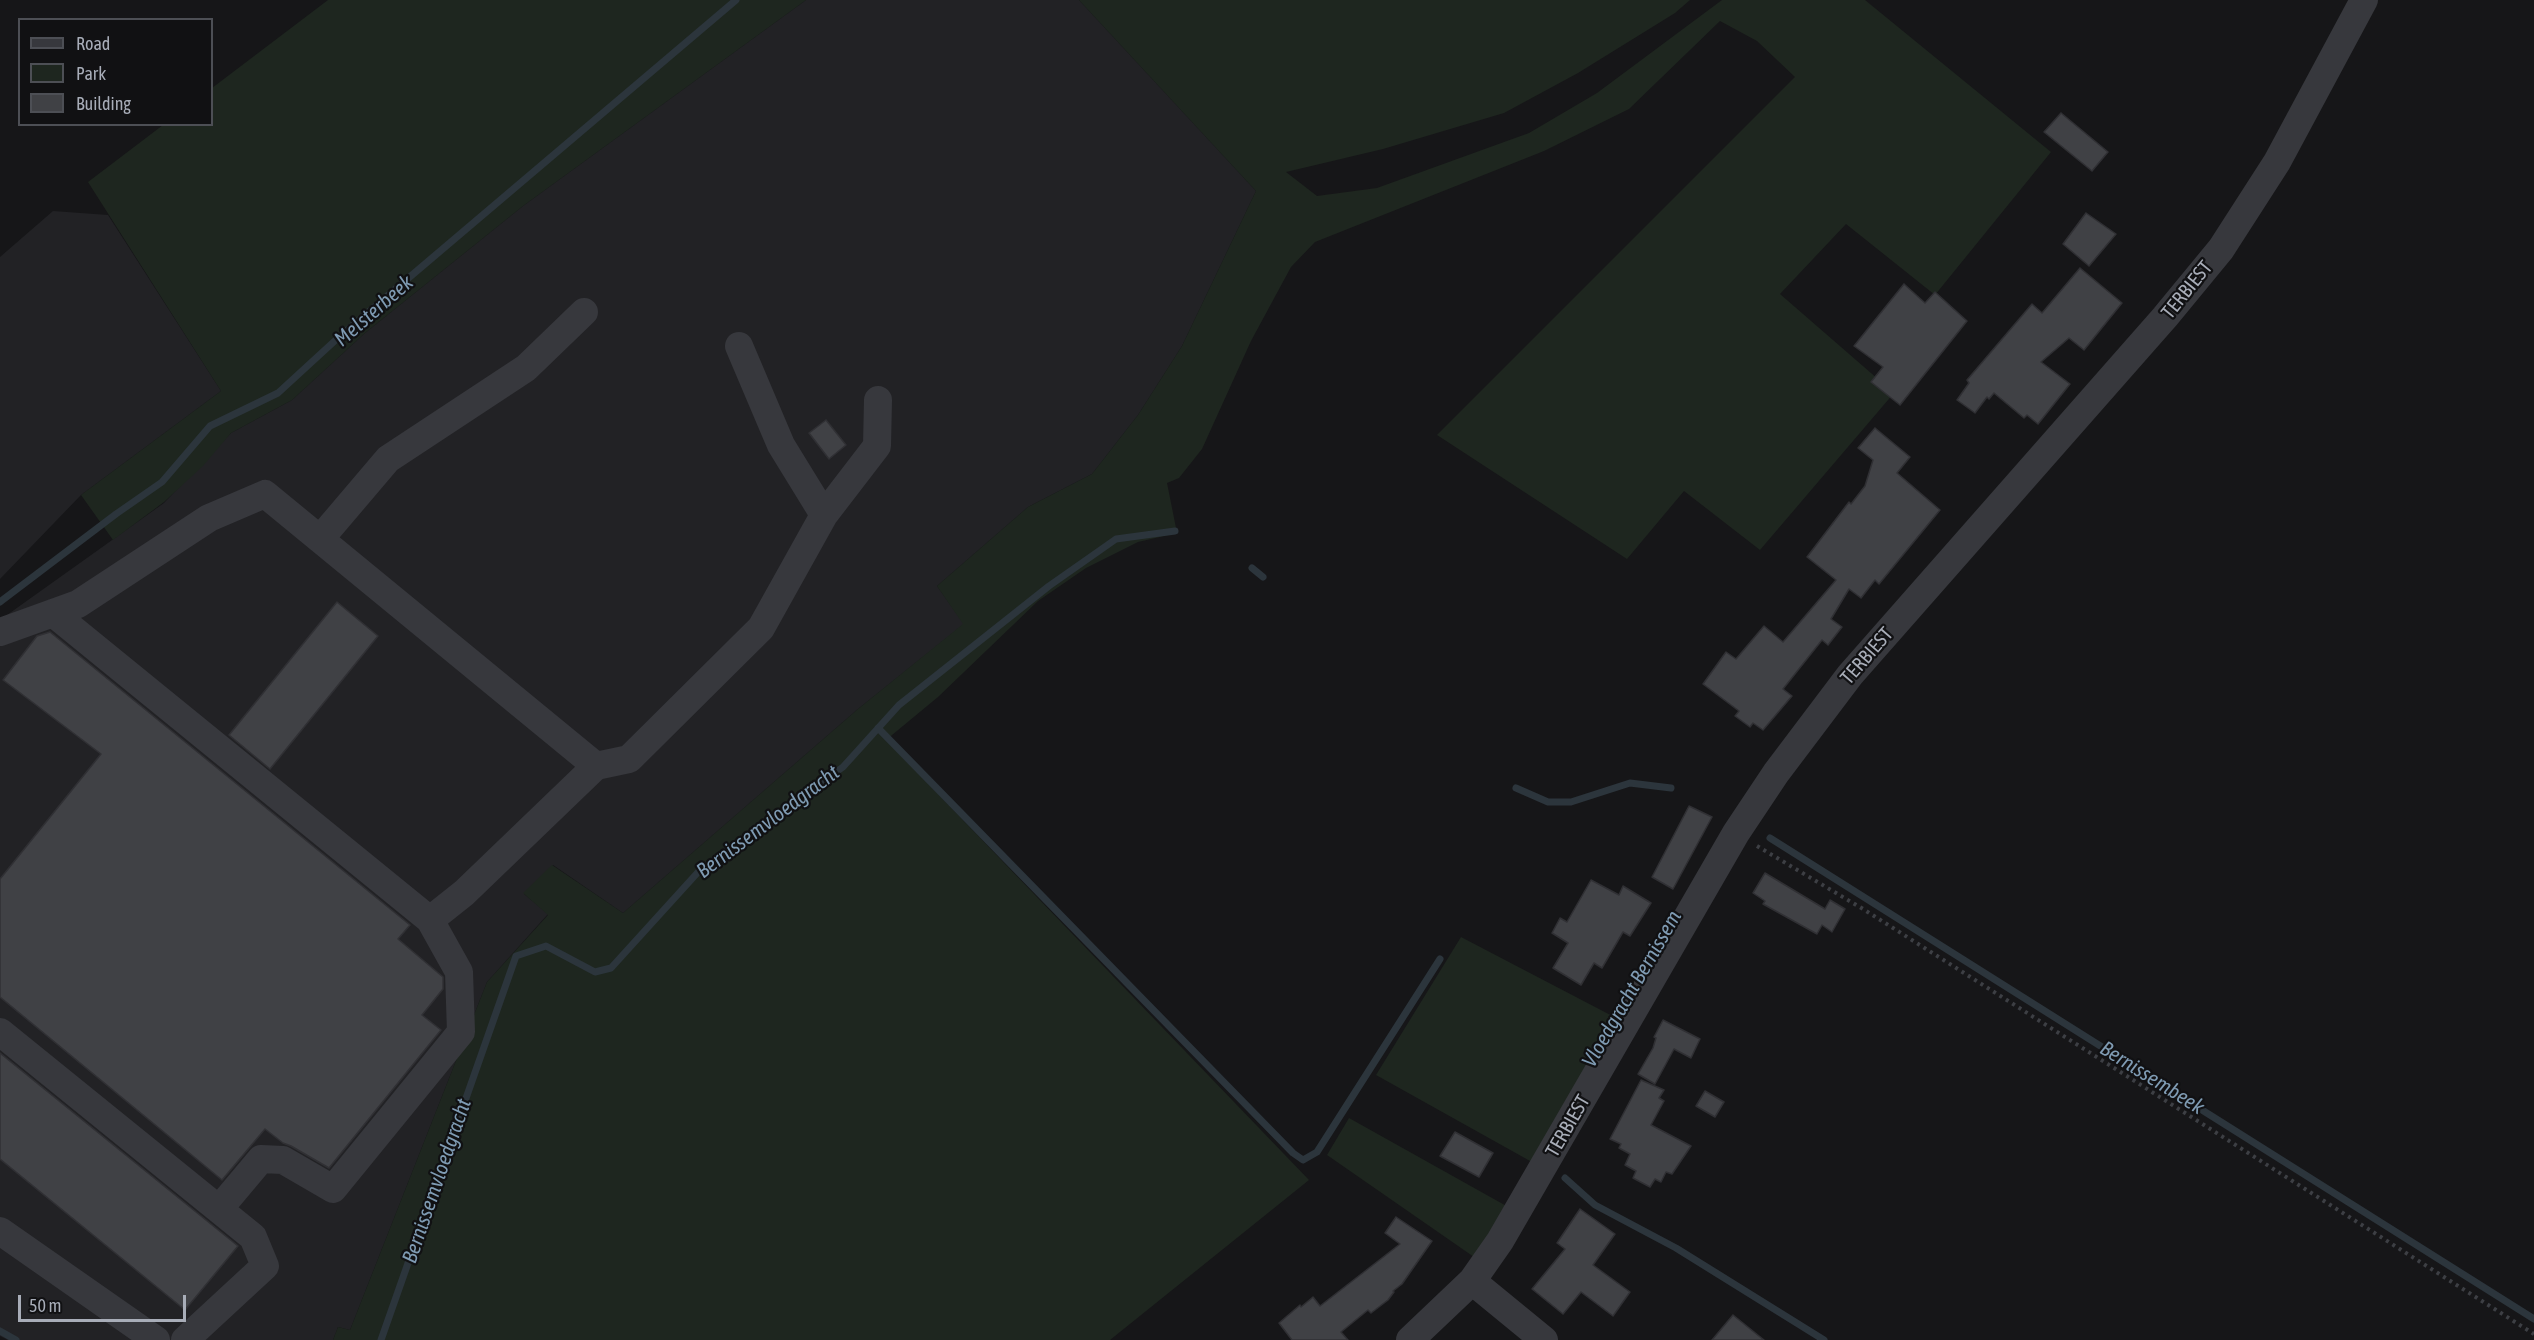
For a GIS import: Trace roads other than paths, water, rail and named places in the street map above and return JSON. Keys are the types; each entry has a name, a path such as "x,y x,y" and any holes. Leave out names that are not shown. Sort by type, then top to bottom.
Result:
{"street":[{"name":"TERBIEST","path":"1410,1340 1472,1281 1505,1233 1736,833 1776,773 1850,675 2165,317 2220,249 2277,162 2364,0"},
{"path":"320,539 388,459 526,368 584,312"},
{"path":"738,346 781,445 824,515"},
{"path":"430,920 464,893 596,766 629,759 761,628 824,515 876,446 878,400"},
{"path":"0,632 78,604 209,518 265,494 596,766"},
{"path":"52,613 430,920 459,972 460,1032 333,1189 283,1160 261,1160 219,1209"},
{"path":"0,1032 253,1237 265,1266 185,1340"},
{"path":"0,1231 156,1340"},
{"path":"1472,1281 1544,1340"}],"waterway":[{"name":"Melsterbeek","path":"0,602 162,482 210,426 278,393 339,337 736,0"},
{"name":"Bernissemvloedgracht","path":"381,1340 516,956 546,946 595,972 611,968 700,870 843,767 899,705 1049,586 1116,539 1175,531"},
{"name":"Bernissemvloedgracht","path":"1252,568 1263,577"},
{"path":"878,728 1293,1153 1303,1160 1317,1152 1440,959"},
{"name":"Bernissemvloedgracht","path":"1516,788 1548,802 1571,802 1630,783 1671,788"},
{"name":"Bernissembeek","path":"1770,838 2534,1319"},
{"name":"Vloedgracht Bernissem","path":"1565,1178 1595,1205 1676,1248 1824,1340"},
{"name":"Bernissemvloedgracht","path":"0,1331 16,1340"}]}
